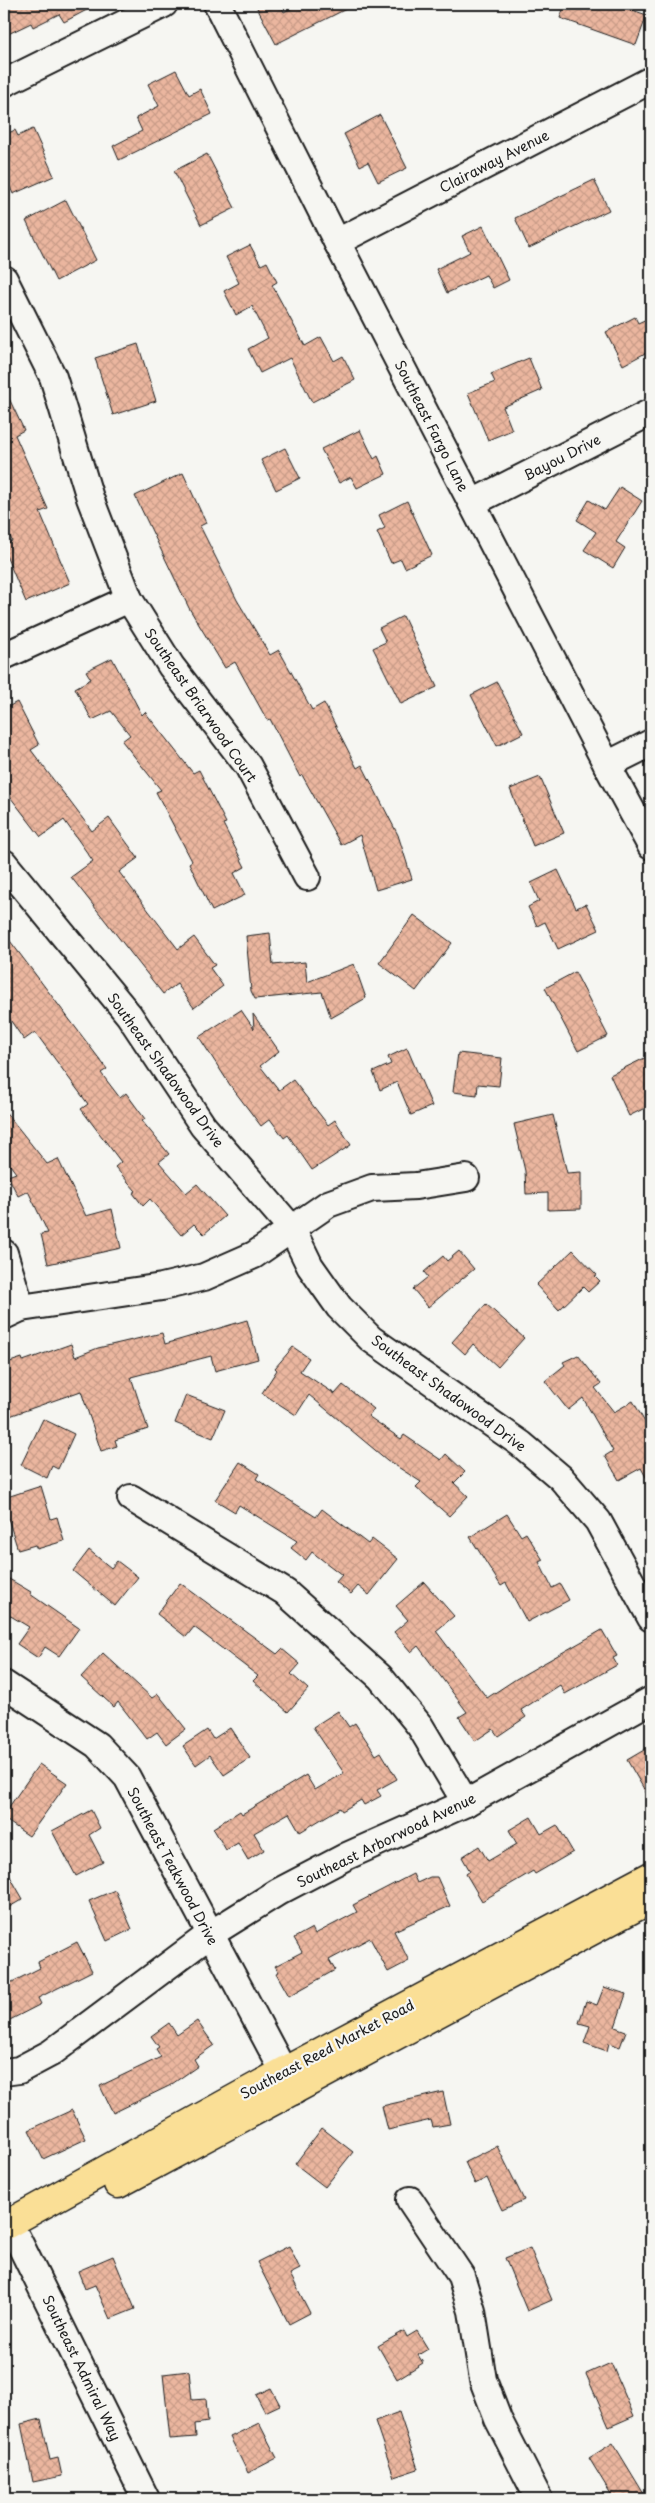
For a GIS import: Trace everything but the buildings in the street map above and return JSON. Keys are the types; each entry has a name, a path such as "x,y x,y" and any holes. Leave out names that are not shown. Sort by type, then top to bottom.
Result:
{"main road":[{"name":"Southeast Reed Market Road","path":"8,2236 289,2081 651,1876"},
{"name":"Southeast Reed Market Road","path":"289,2081 651,1899"}],"street":[{"path":"4,83 164,4"},
{"name":"Southeast Fargo Lane","path":"217,4 336,242 607,765 651,846"},
{"name":"Clairaway Avenue","path":"336,242 651,80"},
{"name":"Southeast Briarwood Court","path":"4,279 53,377 90,498 129,599 171,666 248,766 307,877"},
{"name":"Bayou Drive","path":"472,503 651,412"},
{"path":"4,656 129,599"},
{"path":"607,765 651,743"},
{"name":"Southeast Shadowood Drive","path":"4,863 129,1015 203,1126 292,1229 310,1266 339,1307 371,1338 521,1444 561,1478 598,1521 651,1618"},
{"path":"4,1253 13,1312 162,1287 204,1277 254,1255 328,1204 372,1188 416,1186 466,1178"},
{"path":"131,1498 285,1592 380,1677 420,1726 466,1803"},
{"name":"Southeast Teakwood Drive","path":"7,1692 97,1745 127,1777 209,1935 289,2081"},
{"name":"Southeast Arborwood Avenue","path":"4,2072 19,2070 51,2054 209,1935 278,1892 347,1856 466,1803 651,1700"},
{"path":"410,2200 461,2276 472,2311 483,2380 498,2419 539,2499"},
{"name":"Southeast Admiral Way","path":"8,2236 146,2499"}]}
